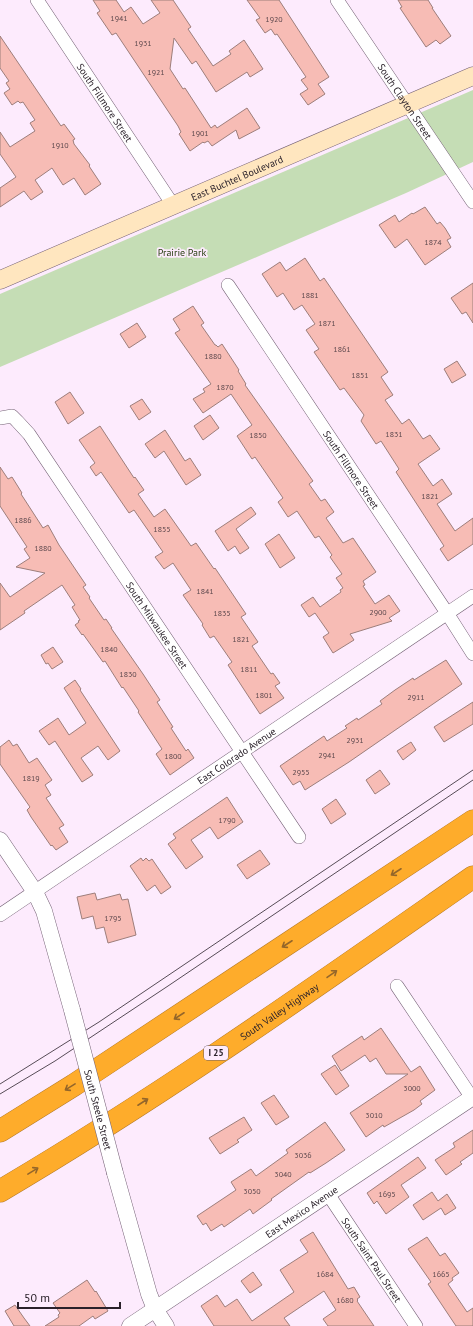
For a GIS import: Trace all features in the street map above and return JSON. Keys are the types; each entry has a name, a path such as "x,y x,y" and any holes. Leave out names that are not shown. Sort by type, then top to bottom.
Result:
{"highway":[{"path":"428,851 473,816"},
{"path":"0,1131 74,1085 473,821"},
{"name":"South Valley Highway","path":"0,1191 179,1078 473,877"},
{"path":"427,909 473,881"}],"main road":[{"name":"East Buchtel Boulevard","path":"0,280 473,76"}],"street":[{"name":"South Fillmore Street","path":"37,0 173,205"},
{"name":"South Clayton Street","path":"337,0 473,202"},
{"name":"South Fillmore Street","path":"228,284 473,654"},
{"name":"South Milwaukee Street","path":"6,417 22,425 29,434 299,837"},
{"name":"East Colorado Avenue","path":"0,915 473,596"},
{"path":"0,840 35,892"},
{"name":"South Steele Street","path":"35,892 48,921 115,1173 147,1286 155,1309 166,1326"},
{"path":"397,986 473,1098"},
{"name":"East Mexico Avenue","path":"130,1326 473,1098"},
{"name":"South Saint Paul Street","path":"328,1194 416,1326"}],"green space":[{"name":"Prairie Park","path":"473,90 473,162 406,193 0,367 0,294"}],"building":[{"path":"93,0 116,0 124,12 131,7 143,24 160,13 151,0 173,0 191,27 188,29 213,66 231,54 229,51 244,40 263,69 250,77 247,72 216,92 196,61 192,64 174,38 170,69 183,89 185,88 211,128 215,125 217,128 247,108 260,128 239,139 236,130 212,146 208,141 203,142 190,151 179,134 181,132 178,126 116,33 112,35 97,13 100,11"},
{"path":"247,0 279,0 329,77 318,84 325,94 308,105 300,94 308,89 301,80 306,77 277,34 275,35 271,29 265,33 256,20 260,18"},
{"path":"398,0 428,0 451,36 440,44 436,40 426,47 400,8 402,7"},
{"path":"0,36 61,126 64,124 75,139 73,140 74,144 90,165 89,166 101,184 85,195 74,178 63,185 52,168 35,180 43,192 31,200 24,191 0,207 0,188 16,177 0,154 0,132 10,147 35,131 30,123 35,120 23,102 20,103 18,101 12,105 4,93 10,89 6,83 9,81 0,68"},
{"path":"425,207 437,224 440,222 445,228 451,238 447,240 451,247 425,265 407,239 395,248 379,225 395,215 399,222 412,213 413,214"},
{"path":"305,258 320,281 324,278 388,372 381,377 393,395 385,400 402,424 409,419 423,439 430,435 440,449 418,464 433,486 442,479 452,494 437,504 455,531 473,518 473,544 448,561 440,549 444,546 396,472 399,469 381,441 376,444 361,421 364,415 344,388 340,390 314,352 319,349 306,330 315,324 302,305 294,310 283,293 277,297 262,274 280,262 286,271"},
{"path":"473,283 473,323 466,312 462,314 451,298"},
{"path":"193,306 204,323 201,325 215,345 218,347 222,344 239,370 238,371 246,384 245,385 313,481 309,484 321,501 325,499 334,512 326,518 343,543 353,538 376,572 363,581 365,585 363,586 375,604 389,595 400,611 389,618 392,621 350,634 354,640 333,653 323,637 329,633 315,613 309,617 301,605 313,597 320,607 341,592 340,590 343,588 336,578 342,574 330,557 332,555 319,536 315,538 297,511 288,517 278,502 283,498 255,457 252,459 237,436 252,425 231,394 203,413 193,399 205,392 203,389 211,384 175,333 180,330 173,319"},
{"path":"137,323 146,337 129,348 120,334"},
{"path":"457,361 466,375 452,383 444,369"},
{"path":"70,392 84,413 68,424 55,402"},
{"path":"142,399 151,412 139,420 130,406"},
{"path":"210,415 219,428 203,440 194,426"},
{"path":"100,426 134,478 135,477 144,490 138,494 154,517 165,509 191,546 196,543 246,614 241,617 258,642 252,646 271,674 273,673 280,683 275,686 284,698 260,714 228,665 232,662 214,636 210,638 202,625 203,624 183,595 191,590 173,563 164,569 155,557 163,552 134,510 129,513 101,472 96,476 90,467 95,463 79,440"},
{"path":"165,430 185,461 190,458 201,475 186,485 164,451 155,458 145,444"},
{"path":"0,467 8,479 12,477 43,528 48,525 59,545 86,585 83,587 90,597 89,598 104,620 106,619 143,674 160,700 157,702 173,727 171,728 186,751 188,749 194,758 170,775 156,754 162,749 138,712 139,711 105,661 103,662 75,625 80,620 72,607 75,605 62,585 24,611 25,613 0,630 0,583 10,597 45,573 16,567 30,558 24,549 27,547 0,506"},
{"path":"251,507 256,514 236,529 249,548 240,554 235,546 228,551 215,531"},
{"path":"279,534 295,558 280,568 265,544"},
{"path":"53,647 63,662 52,669 48,663 46,664 41,655"},
{"path":"446,660 462,684 349,762 305,790 300,781 293,785 280,766 324,736 327,741 347,728 345,726 357,718 358,720 382,704 380,701 395,690 413,678 414,680"},
{"path":"75,680 120,751 108,760 98,746 81,758 93,775 82,782 55,741 49,745 39,731 58,718 69,735 86,723 64,688"},
{"path":"473,702 473,724 444,742 434,727"},
{"path":"9,740 13,746 17,744 29,763 37,758 52,780 45,785 51,795 46,798 64,825 59,828 68,842 56,850 52,845 51,846 31,817 27,810 30,807 0,764 0,747"},
{"path":"411,742 416,750 403,760 397,751"},
{"path":"380,770 390,784 375,794 366,780"},
{"path":"227,797 243,822 218,839 210,827 191,840 203,857 186,869 168,844 176,838 173,834"},
{"path":"336,799 346,814 331,824 322,809"},
{"path":"260,850 270,864 247,879 237,865"},
{"path":"141,858 143,861 146,858 149,861 152,859 171,887 161,894 155,885 147,891 130,866"},
{"path":"95,893 97,900 120,894 122,900 128,899 136,935 108,943 104,927 96,929 93,916 82,919 77,897"},
{"path":"381,1028 411,1072 420,1066 435,1090 420,1101 422,1104 414,1110 384,1127 383,1125 366,1137 350,1113 408,1074 386,1074 376,1058 370,1062 365,1055 341,1071 332,1056 362,1036 364,1040"},
{"path":"335,1065 349,1086 336,1095 321,1074"},
{"path":"274,1095 289,1117 276,1125 261,1103"},
{"path":"244,1117 252,1130 237,1140 239,1142 220,1154 209,1138"},
{"path":"325,1122 345,1150 310,1173 309,1172 253,1214 250,1209 224,1227 222,1224 211,1231 206,1223 203,1225 197,1216 236,1190 231,1182 251,1169 256,1176 288,1153 286,1150"},
{"path":"473,1130 473,1153 460,1162 462,1164 446,1175 435,1160 455,1147 453,1143"},
{"path":"418,1157 426,1168 401,1185 409,1197 386,1214 377,1201 374,1204 367,1193"},
{"path":"432,1192 438,1201 447,1194 456,1208 445,1215 441,1208 423,1220 413,1205"},
{"path":"313,1232 348,1289 354,1287 360,1297 357,1301 374,1326 328,1326 323,1319 336,1310 324,1291 284,1318 290,1326 214,1326 201,1306 217,1295 225,1307 237,1299 252,1321 294,1292 280,1270 308,1252 300,1240"},
{"path":"427,1237 440,1256 445,1253 459,1273 452,1278 453,1280 448,1284 467,1312 473,1308 473,1326 456,1326 428,1284 431,1282 408,1249"},
{"path":"253,1272 262,1285 250,1293 241,1281"},
{"path":"87,1280 95,1292 96,1291 108,1311 95,1319 93,1316 79,1326 45,1326 59,1317 58,1315 60,1313 53,1303"},
{"path":"15,1305 30,1326 14,1326 5,1311"}],"tram line":[{"path":"0,1084 99,1022 473,770"},
{"path":"0,1094 55,1061 168,986 473,780"}]}
